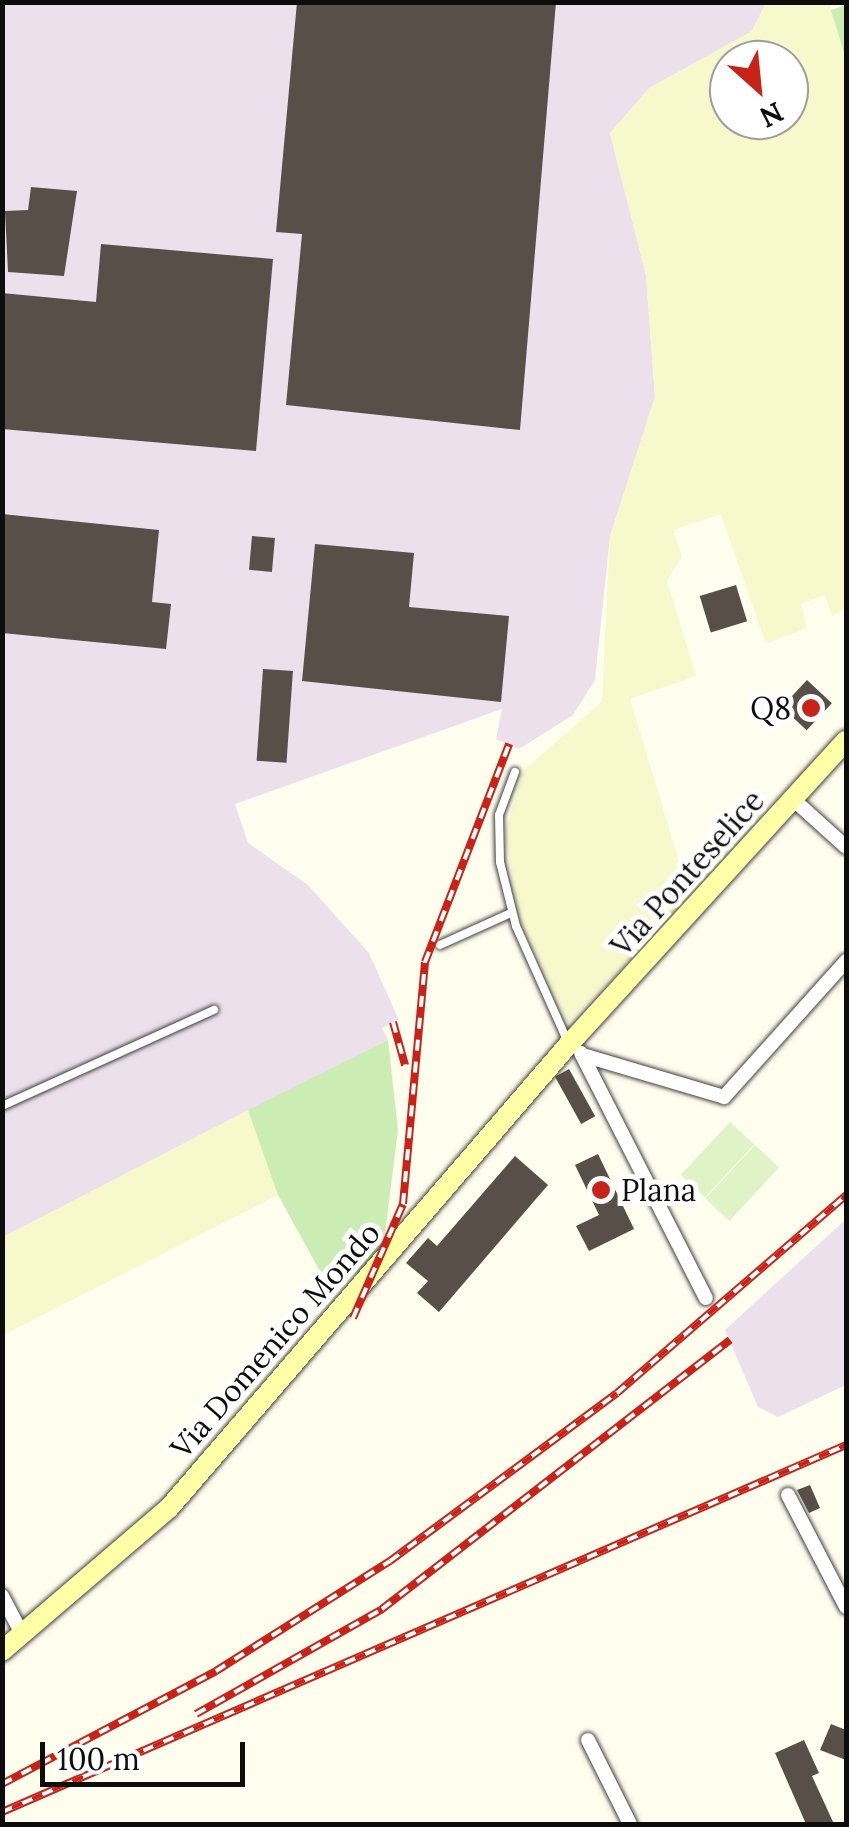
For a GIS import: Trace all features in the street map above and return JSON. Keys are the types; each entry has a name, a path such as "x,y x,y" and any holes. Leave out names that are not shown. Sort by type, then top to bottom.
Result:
{"street":[{"name":"Via Ponteselice","path":"577,1050 846,741"},
{"path":"794,800 846,847"},
{"path":"577,1050 724,1097 846,962"},
{"path":"577,1050 706,1298"},
{"name":"Via Domenico Mondo","path":"2,1650 169,1508 577,1050"},
{"path":"788,1496 846,1608"},
{"path":"2,1596 22,1634"},
{"path":"588,1740 630,1824"}],"lane":[{"path":"514,772 497,837 511,912 577,1050"},
{"path":"440,946 511,912"},
{"path":"2,1106 214,1010"}],"shaded area":[{"path":"3,3 766,3 752,31 739,40 709,40 709,62 610,133 646,275 655,397 610,536 595,680 573,715 519,749 496,739 502,709 235,804 248,843 308,885 369,953 399,1020 382,1028 388,1040 3,1237"},
{"path":"846,1219 846,1385 778,1417 758,1407 725,1330"}],"green space":[{"path":"766,3 829,3 846,60 846,608 832,616 825,595 801,604 807,628 766,644 721,514 673,530 682,557 667,581 696,676 630,699 690,898 568,1023 518,915 505,833 523,771 602,702 610,536 655,397 646,275 610,133 649,88 709,55 709,140 809,140 809,40 736,40 752,31"},
{"path":"846,5 846,60 831,10"},
{"path":"388,1040 398,1130 384,1242 359,1273 322,1275 278,1195 248,1110"},
{"path":"248,1110 282,1193 3,1335 3,1237"},
{"path":"730,1122 754,1145 705,1197 681,1175"},
{"path":"755,1145 779,1168 729,1221 705,1198"}],"building":[{"path":"297,2 556,2 520,430 286,405 302,234 276,232"},
{"path":"31,187 77,191 64,276 8,272 5,211 28,210"},
{"path":"101,244 273,259 256,451 2,429 2,293 96,302"},
{"path":"2,514 159,530 152,602 171,604 166,649 2,633"},
{"path":"252,536 275,538 272,572 249,570"},
{"path":"315,544 414,553 409,607 509,616 501,702 302,681"},
{"path":"736,585 747,621 711,632 700,596"},
{"path":"263,669 293,671 287,763 257,761"},
{"path":"807,680 832,703 807,730 782,707"},
{"path":"569,1069 595,1116 581,1124 555,1077"},
{"name":"Plana","path":"598,1154 634,1229 589,1251 576,1226 599,1215 575,1165"},
{"path":"515,1156 548,1185 439,1312 417,1293 428,1281 406,1263 428,1238 437,1246"},
{"path":"810,1485 820,1508 809,1513 797,1490"},
{"path":"831,1724 846,1730 846,1760 820,1750"},
{"path":"804,1740 819,1773 812,1776 834,1824 806,1824 775,1753"}],"railway":[{"path":"353,1318 403,1204 425,962 509,744"},
{"path":"393,1022 405,1065"},
{"path":"2,1784 216,1671 390,1561 617,1393 846,1195"},
{"path":"196,1714 382,1609 730,1340"},
{"path":"2,1812 846,1445"}],"place":[{"name":"Q8","path":"811,708"},
{"name":"Plana","path":"601,1190"}]}
